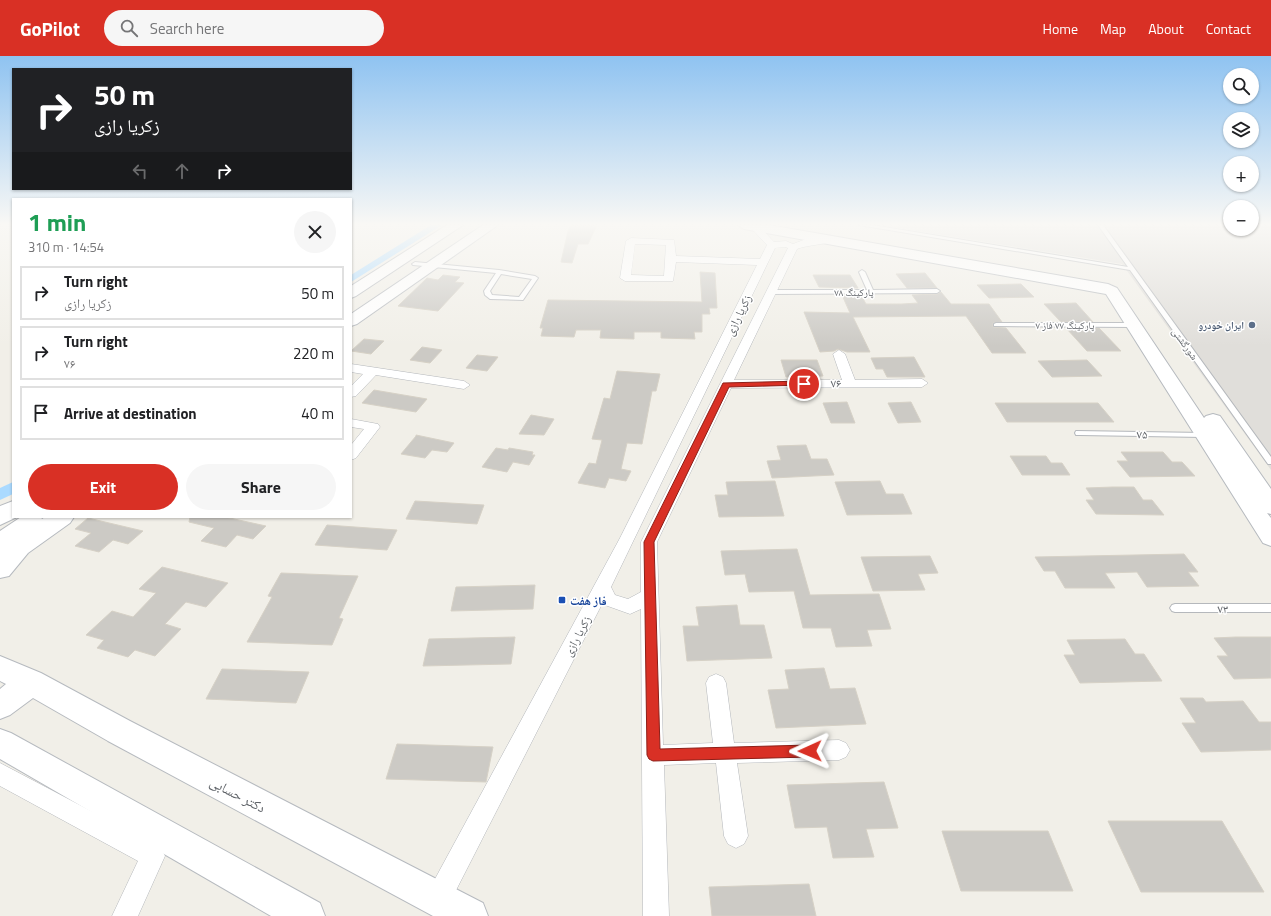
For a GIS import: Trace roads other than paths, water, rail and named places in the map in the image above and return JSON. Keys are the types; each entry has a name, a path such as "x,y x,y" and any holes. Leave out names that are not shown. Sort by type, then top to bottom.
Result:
{"street":[{"path":"352,286 385,265"},
{"path":"352,292 394,265"},
{"path":"352,305 413,265"},
{"path":"627,265 625,278 669,279 670,265"},
{"path":"726,265 761,269 774,285"},
{"name":"زکریا رازی","path":"438,899 602,587 714,366 763,265"},
{"name":"زکریا رازی","path":"656,916 649,542 784,265"},
{"path":"993,265 1109,283 1120,283 1214,436 1271,537"},
{"path":"1011,265 1109,283"},
{"path":"352,320 432,266"},
{"path":"1109,283 1112,291 1133,324 1214,436 1271,506"},
{"path":"838,354 850,383"},
{"name":"۷۶","path":"714,366 730,377 850,383 922,382"},
{"path":"352,368 464,385"},
{"path":"352,392 373,371"},
{"path":"352,423 373,427 352,454"},
{"path":"0,507 12,499"},
{"path":"0,517 12,510"},
{"path":"0,543 37,518"},
{"path":"0,569 5,560 28,540 61,518"},
{"path":"602,587 609,600 630,607 650,595"},
{"path":"0,706 9,674"},
{"name":"دکتر حسابی","path":"9,674 470,916"},
{"path":"716,683 736,836"},
{"path":"0,742 307,916"},
{"path":"653,755 839,750"},
{"path":"0,774 153,856 125,916"}],"lane":[{"path":"425,265 499,272 533,276 534,280 521,299 490,297 487,294 487,291 499,272"},
{"path":"1107,265 1131,269"},
{"name":"شورگشتی","path":"1128,265 1271,462"},
{"path":"862,272 870,292"},
{"name":"پارکینگ ۷۸","path":"774,285 870,292 937,292"},
{"name":"پارکینگ ۷۷ فاز ۷","path":"996,324 1133,324"},
{"name":"۷۵","path":"1079,433 1214,436"},
{"name":"۷۳","path":"1175,608 1271,608"}],"waterway":[{"path":"352,278 373,265"},
{"path":"0,495 12,488"}],"place":[{"name":"ایران خودرو","path":"1252,325"},
{"name":"فاز هفت","path":"562,600"}]}
